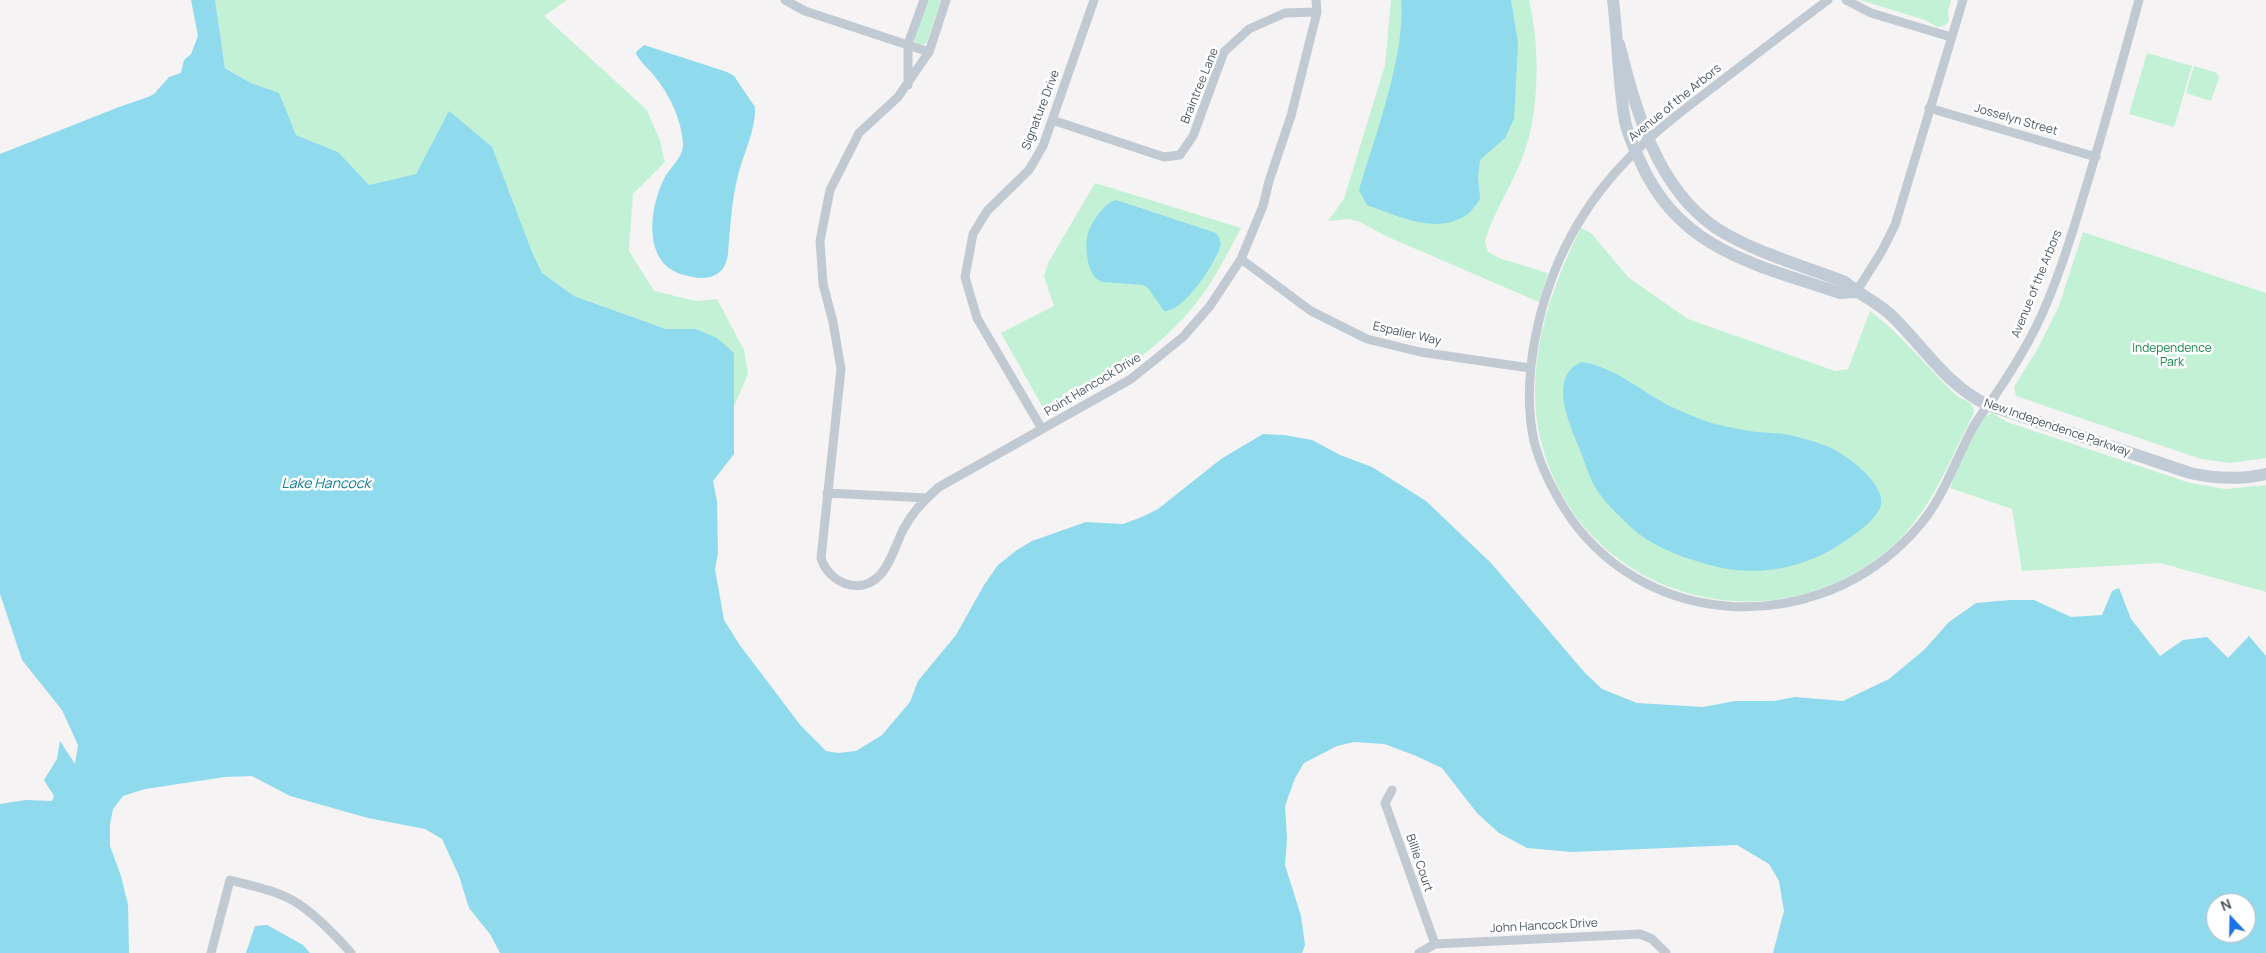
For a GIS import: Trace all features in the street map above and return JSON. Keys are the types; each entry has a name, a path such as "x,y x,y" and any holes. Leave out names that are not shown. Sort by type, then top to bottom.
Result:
{"street":[{"path":"784,0 805,11 929,52"},
{"path":"908,85 908,44 924,0"},
{"name":"Point Hancock Drive","path":"946,0 929,52 908,85 859,133 830,190 820,241 823,284 834,322 841,369 821,558 824,567 833,578 848,585 866,584 879,576 909,519 926,498 953,478 1131,379 1167,352 1210,306 1241,259 1263,206 1290,116 1317,12 1316,0"},
{"name":"Signature Drive","path":"1042,430 977,318 966,277 973,234 988,211 1029,170 1043,146 1094,0"},
{"name":"New Independence Parkway","path":"1613,0 1626,124 1649,182 1659,198 1686,226 1706,242 1747,261 1821,287 1840,293 1856,292"},
{"name":"Avenue of the Arbors","path":"1828,0 1648,138 1609,177 1570,237 1554,272 1530,368 1531,419 1535,443 1544,471 1556,495 1586,540 1627,572 1652,586 1701,603 1731,607 1783,604 1828,592 1855,578 1889,556 1922,524 1945,489 1972,427 2010,372 2038,324 2067,250 2096,157 2139,0"},
{"path":"1846,0 1870,13 1951,37"},
{"path":"1856,292 1882,252 1895,225 1963,0"},
{"name":"Braintree Lane","path":"1052,120 1164,156 1180,155 1193,136 1224,52 1249,29 1285,13 1317,12"},
{"name":"New Independence Parkway","path":"1618,44 1648,138 1665,172 1695,211 1715,227 1740,241 1845,282 1856,292 1871,299 1891,315 1963,391 1988,405 2190,473 2244,479 2266,474"},
{"name":"Josselyn Street","path":"1929,108 2096,157"},
{"name":"Espalier Way","path":"1241,259 1311,311 1368,339 1420,352 1530,368"},
{"path":"827,493 926,498"},
{"name":"Billie Court","path":"1392,790 1385,803 1435,944"},
{"path":"210,953 230,880 259,887 299,904 335,935 351,953"},
{"name":"John Hancock Drive","path":"1419,953 1435,944 1640,934 1652,939 1666,953"}],"green space":[{"path":"215,0 567,0 544,16 647,110 660,141 665,162 633,194 629,251 654,291 696,301 717,299 744,350 748,374 734,406 734,353 696,329 666,329 574,296 542,273 532,252 449,112 416,174 369,186 338,152 296,135 278,93 251,83 225,67"},
{"path":"927,0 941,0 927,42 924,45 916,44 914,38"},
{"path":"1391,0 1529,0 1533,18 1536,58 1533,120 1523,156 1493,219 1485,241 1488,252 1499,258 1548,273 1539,302 1388,237 1358,221 1348,219 1328,221 1344,199 1385,65"},
{"path":"1860,0 1951,0 1948,12 1949,21 1944,26 1937,27 1925,20"},
{"path":"2147,53 2192,66 2174,127 2129,114"},
{"path":"2194,66 2217,73 2219,78 2211,101 2186,93"},
{"path":"1095,183 1241,228 1206,290 1185,317 1134,362 1055,410 1049,411 1042,406 1001,333 1054,306 1044,277 1048,263"},
{"path":"1581,228 1591,233 1629,278 1688,319 1835,371 1848,369 1870,311 1903,340 1957,396 1970,403 1974,413 1948,467 1928,502 1905,534 1890,548 1842,580 1790,597 1737,601 1685,592 1637,572 1596,539 1563,496 1541,442 1536,415 1535,387 1542,332 1558,279"},
{"name":"Independence Park","path":"2083,232 2266,293 2266,458 2231,463 2201,459 2016,396 2014,387 2037,350 2059,306"},
{"path":"1992,413 2007,422 2190,483 2225,489 2266,485 2266,592 2160,563 2022,571 2012,509 1950,488 1974,434 1986,416"}],"water":[{"name":"Lake Hancock","path":"191,0 215,0 225,68 251,83 279,93 296,135 338,152 369,185 416,174 449,111 492,147 532,252 542,273 574,296 666,329 696,329 717,338 734,353 734,454 713,481 717,501 718,553 715,569 724,620 739,644 801,726 826,751 838,753 856,751 882,735 910,702 918,681 956,635 984,585 998,565 1017,550 1032,541 1086,522 1123,524 1142,517 1158,509 1221,459 1263,434 1284,435 1312,440 1340,455 1372,467 1426,501 1491,563 1585,673 1602,689 1637,703 1703,707 1735,701 1774,701 1795,697 1843,701 1889,679 1924,650 1949,622 1976,603 2034,600 2071,617 2102,615 2112,591 2119,588 2131,619 2160,656 2183,640 2207,637 2228,658 2249,636 2266,656 2266,953 1773,953 1784,911 1779,881 1769,864 1737,845 1572,852 1527,848 1499,833 1477,813 1442,768 1384,744 1354,742 1337,746 1304,763 1295,778 1285,806 1287,839 1285,865 1301,916 1305,945 1302,953 500,953 490,934 469,908 459,876 442,839 425,829 368,818 290,796 252,776 225,777 145,789 123,796 113,809 110,824 110,846 121,876 128,905 129,953 0,953 0,804 26,800 52,801 54,796 44,780 57,759 60,741 75,764 78,745 62,710 22,660 0,594 0,154 154,94 169,77 181,73 184,60 191,54 198,36"},
{"path":"1401,0 1511,0 1518,43 1514,119 1505,138 1480,160 1478,177 1480,199 1468,214 1444,223 1418,222 1367,205 1359,190 1381,120 1394,70 1399,45"},
{"path":"644,45 727,72 734,76 755,107 753,125 734,195 727,259 721,271 713,276 692,277 670,269 661,260 655,248 653,220 655,205 664,179 681,153 683,143 680,125 670,99 653,74 636,54"},
{"path":"1116,200 1216,233 1219,238 1221,243 1217,255 1205,275 1189,296 1172,310 1164,311 1148,288 1143,285 1102,282 1093,275 1088,263 1088,233 1102,210"},
{"path":"1582,362 1606,369 1682,412 1708,422 1732,428 1790,435 1829,447 1845,456 1871,479 1881,497 1881,505 1874,518 1833,549 1804,562 1789,566 1757,571 1741,571 1710,565 1669,551 1649,541 1632,528 1601,496 1590,477 1571,429 1564,403 1563,390 1565,378 1571,369"},
{"path":"267,925 303,945 310,953 246,953 255,926"}]}
